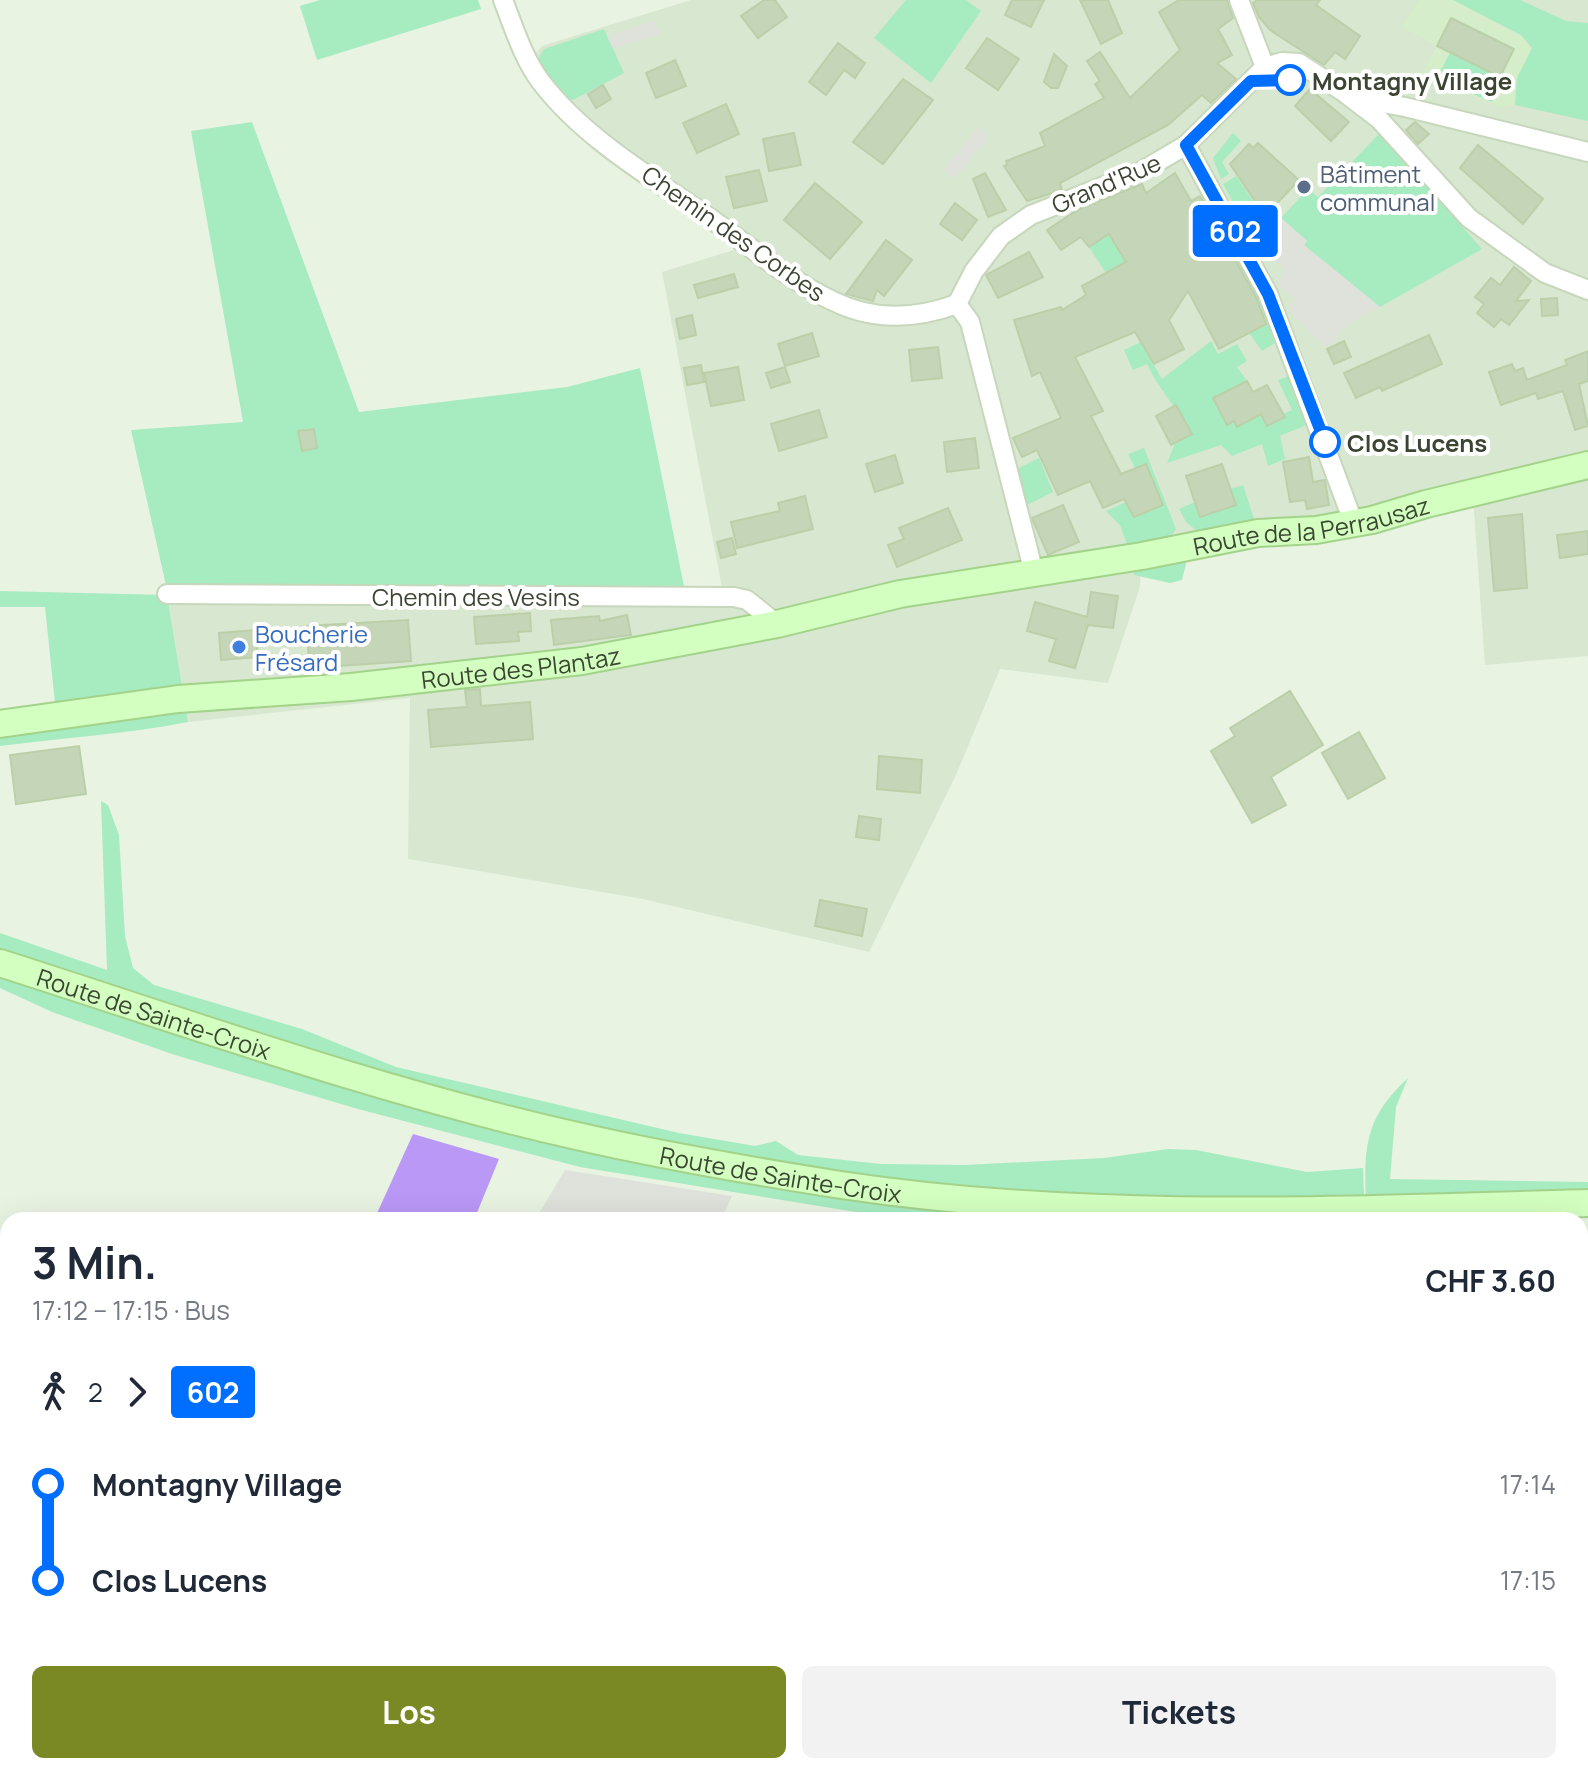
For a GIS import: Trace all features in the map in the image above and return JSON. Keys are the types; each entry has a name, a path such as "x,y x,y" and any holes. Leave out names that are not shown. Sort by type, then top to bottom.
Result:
{"street":[{"name":"Chemin des Corbes","path":"503,0 528,62 543,84 602,140 833,302 883,316 928,315 957,304"},
{"path":"1239,0 1265,67 1282,62 1299,63 1351,98 1379,119 1469,218 1545,273 1588,290"},
{"name":"Grand'Rue","path":"957,304 974,271 1001,236 1031,215 1142,171 1186,145 1265,67"},
{"path":"1351,98 1405,107 1588,152"},
{"path":"1186,145 1256,269 1295,360 1354,524"},
{"path":"957,304 970,322 1034,573"},
{"name":"Route de la Perrausaz","path":"1034,573 1258,533 1354,524 1588,465"},
{"name":"Route des Plantaz","path":"0,724 178,699 351,687 582,661 777,624 900,594 1034,573"},
{"name":"Chemin des Vesins","path":"167,594 734,597 747,600 777,624"},
{"name":"Route de Sainte-Croix","path":"0,963 330,1069 494,1115 682,1158 844,1185 1006,1202 1223,1210 1588,1203"}],"shaded area":[{"path":"320,0 478,0 481,9 317,60 300,6"},
{"path":"691,0 1588,0 1588,656 1485,665 1473,497 1141,555 1140,587 1108,683 1000,669 956,775 869,952 643,899 408,859 410,698 188,722 167,595 724,598 662,272 747,246 602,140 528,62 542,46"},
{"path":"906,0 966,0 981,11 931,83 874,38"},
{"path":"1419,0 1453,0 1521,36 1532,49 1517,78 1515,105 1501,107 1421,74 1437,46 1402,27"},
{"path":"1453,0 1520,0 1566,21 1588,23 1588,121 1515,105 1517,78 1532,48 1521,35"},
{"path":"654,21 660,34 613,48 607,36"},
{"path":"604,29 624,73 571,101 544,72 538,59 544,49"},
{"path":"1450,53 1500,77 1492,102 1436,79"},
{"path":"252,122 359,412 567,387 640,368 686,596 168,594 131,430 243,422 191,131"},
{"path":"978,127 990,135 954,179 943,170"},
{"path":"1233,133 1241,141 1222,162 1229,174 1221,179 1213,158"},
{"path":"1380,133 1482,249 1380,307 1304,245 1307,241 1281,218 1308,189 1318,197"},
{"path":"1236,176 1259,210 1251,216 1238,211 1223,184"},
{"path":"1281,218 1307,241 1304,245 1380,307 1347,325 1335,337 1337,340 1325,347 1288,310 1295,299 1277,284 1286,270 1258,248"},
{"path":"1118,229 1116,246 1126,261 1132,257 1119,293 1089,247"},
{"path":"1254,292 1259,292 1280,340 1262,351 1249,333 1267,323"},
{"path":"1211,341 1218,354 1237,344 1247,361 1237,367 1247,381 1213,398 1227,425 1234,421 1237,426 1261,414 1267,426 1284,417 1283,414 1292,410 1278,380 1290,376 1311,423 1280,436 1285,459 1268,466 1262,444 1232,456 1221,445 1167,463 1175,443 1191,433 1147,364 1133,370 1124,350 1141,342 1162,379"},
{"path":"1144,448 1176,529 1169,540 1128,547 1120,525 1106,511 1126,502 1135,517 1163,505 1146,465 1135,468 1128,454"},
{"path":"1039,458 1053,492 1025,506 1017,469"},
{"path":"1243,485 1256,525 1201,534 1186,522 1179,509 1195,502 1236,505 1231,489"},
{"path":"1181,559 1186,564 1182,580 1170,583 1134,575 1135,567"},
{"path":"0,591 167,595 188,722 0,746 0,710 55,703 45,607 0,607"},
{"path":"101,801 108,805 119,835 125,936 133,968 154,985 302,1029 396,1067 679,1133 755,1146 776,1141 798,1155 881,1164 965,1165 1104,1158 1168,1149 1196,1150 1307,1172 1363,1168 1365,1212 856,1212 580,1167 358,1109 175,1055 52,1012 0,988 0,933 107,970"},
{"path":"1408,1078 1396,1107 1390,1179 1588,1182 1588,1198 1366,1205 1370,1135 1383,1107"},
{"path":"413,1134 499,1159 477,1212 378,1212"},
{"path":"565,1170 732,1196 725,1212 540,1212"}],"building":[{"path":"764,0 775,0 787,17 758,38 741,16"},
{"path":"1012,0 1044,0 1031,27 1005,15"},
{"path":"1080,0 1108,0 1122,33 1101,44"},
{"path":"1179,0 1227,0 1233,18 1218,29 1232,55 1217,63 1236,79 1211,103 1202,95 1168,125 1060,183 1062,190 1027,201 1004,166 1007,165 1006,161 1045,146 1040,133 1104,98 1095,84 1100,81 1087,61 1100,52 1130,98 1180,50 1159,12"},
{"path":"1257,0 1320,0 1316,5 1360,36 1345,59 1335,52 1324,65 1270,30 1259,17 1253,3"},
{"path":"1451,18 1514,49 1500,77 1437,46"},
{"path":"987,38 1019,59 998,90 966,68"},
{"path":"838,43 865,63 855,78 844,70 826,95 809,82"},
{"path":"1054,54 1067,66 1058,88 1051,88 1044,82"},
{"path":"675,60 686,86 656,98 646,73"},
{"path":"903,79 933,100 883,164 853,142"},
{"path":"603,85 611,99 596,108 588,94"},
{"path":"1310,89 1349,122 1331,141 1295,106"},
{"path":"726,104 739,134 697,153 683,123"},
{"path":"1415,122 1429,134 1418,144 1406,130"},
{"path":"794,133 801,165 769,171 763,139"},
{"path":"1258,143 1299,180 1265,216 1230,164 1249,144 1253,148"},
{"path":"1478,145 1543,199 1523,224 1460,168"},
{"path":"759,170 767,201 734,208 726,177"},
{"path":"985,173 1006,210 988,217 973,179"},
{"path":"1175,173 1191,201 1200,196 1256,297 1266,324 1219,349 1188,291 1169,320 1184,349 1154,364 1135,332 1075,357 1103,411 1091,416 1121,474 1146,464 1163,505 1134,517 1124,499 1103,508 1090,481 1058,495 1037,450 1022,457 1013,438 1061,418 1040,372 1032,376 1014,320 1061,307 1062,310 1086,295 1082,286 1126,262 1109,234 1089,247 1081,237 1061,250 1047,230 1079,209 1142,184 1146,193"},
{"path":"815,183 862,222 830,259 784,220"},
{"path":"955,203 977,220 962,240 940,224"},
{"path":"886,240 912,260 884,296 877,290 873,301 846,294"},
{"path":"1029,252 1043,277 998,298 986,275"},
{"path":"1514,267 1531,281 1516,301 1529,300 1509,325 1501,319 1494,327 1477,313 1484,304 1475,297 1491,278 1500,285"},
{"path":"734,274 738,287 698,298 694,285"},
{"path":"1557,298 1558,315 1542,316 1541,299"},
{"path":"692,315 696,335 680,339 676,319"},
{"path":"812,333 819,356 785,366 778,344"},
{"path":"1429,335 1442,364 1382,391 1380,387 1356,398 1344,373"},
{"path":"1344,341 1351,357 1334,364 1327,349"},
{"path":"938,347 942,378 912,381 909,350"},
{"path":"1588,351 1588,381 1579,384 1588,426 1575,430 1563,391 1538,399 1536,393 1501,405 1489,372 1512,364 1515,371 1523,368 1527,380 1567,365 1565,360"},
{"path":"701,365 704,382 687,385 684,368"},
{"path":"738,367 744,400 711,406 704,373"},
{"path":"785,367 790,382 771,388 766,373"},
{"path":"1247,381 1253,392 1267,385 1285,417 1267,426 1261,414 1237,427 1234,421 1227,425 1213,398"},
{"path":"1176,405 1192,434 1171,445 1156,416"},
{"path":"819,410 827,437 779,451 771,424"},
{"path":"314,429 317,448 302,451 298,431"},
{"path":"975,438 979,468 947,472 944,442"},
{"path":"895,455 903,483 875,492 866,464"},
{"path":"1309,457 1313,482 1325,480 1329,505 1307,509 1305,500 1290,502 1283,462"},
{"path":"1222,464 1236,505 1200,517 1186,476"},
{"path":"805,496 813,529 737,548 731,522 780,511 778,503"},
{"path":"1063,505 1079,542 1048,555 1032,518"},
{"path":"948,508 962,540 897,567 888,545 904,539 899,528"},
{"path":"1522,514 1527,588 1494,591 1488,518"},
{"path":"1588,531 1588,554 1560,558 1557,535"},
{"path":"732,538 736,554 721,558 717,542"},
{"path":"1091,592 1118,596 1113,628 1088,625 1075,668 1049,661 1056,639 1027,631 1035,602 1087,617"},
{"path":"530,613 531,631 518,632 519,641 476,644 474,617"},
{"path":"627,615 631,635 554,645 551,620 599,616 600,621"},
{"path":"408,620 411,661 309,668 307,626"},
{"path":"256,630 258,657 221,660 219,633"},
{"path":"480,689 481,706 530,702 533,739 431,747 428,710 467,707 465,690"},
{"path":"1290,691 1323,745 1271,777 1286,805 1252,823 1211,751 1235,736 1230,728"},
{"path":"1359,732 1385,778 1348,799 1322,753"},
{"path":"79,746 86,794 16,804 10,755"},
{"path":"879,756 922,760 920,793 877,789"},
{"path":"859,816 881,819 879,840 856,837"},
{"path":"820,900 867,909 862,936 815,926"}],"bus line":[{"name":"602","path":"1290,80 1251,81 1186,145 1268,294 1325,442"}],"place":[{"name":"Montagny Village","path":"1290,80"},
{"name":"Bâtiment communal","path":"1304,187"},
{"name":"Clos Lucens","path":"1325,442"},
{"name":"Boucherie Frésard","path":"239,647"}]}
